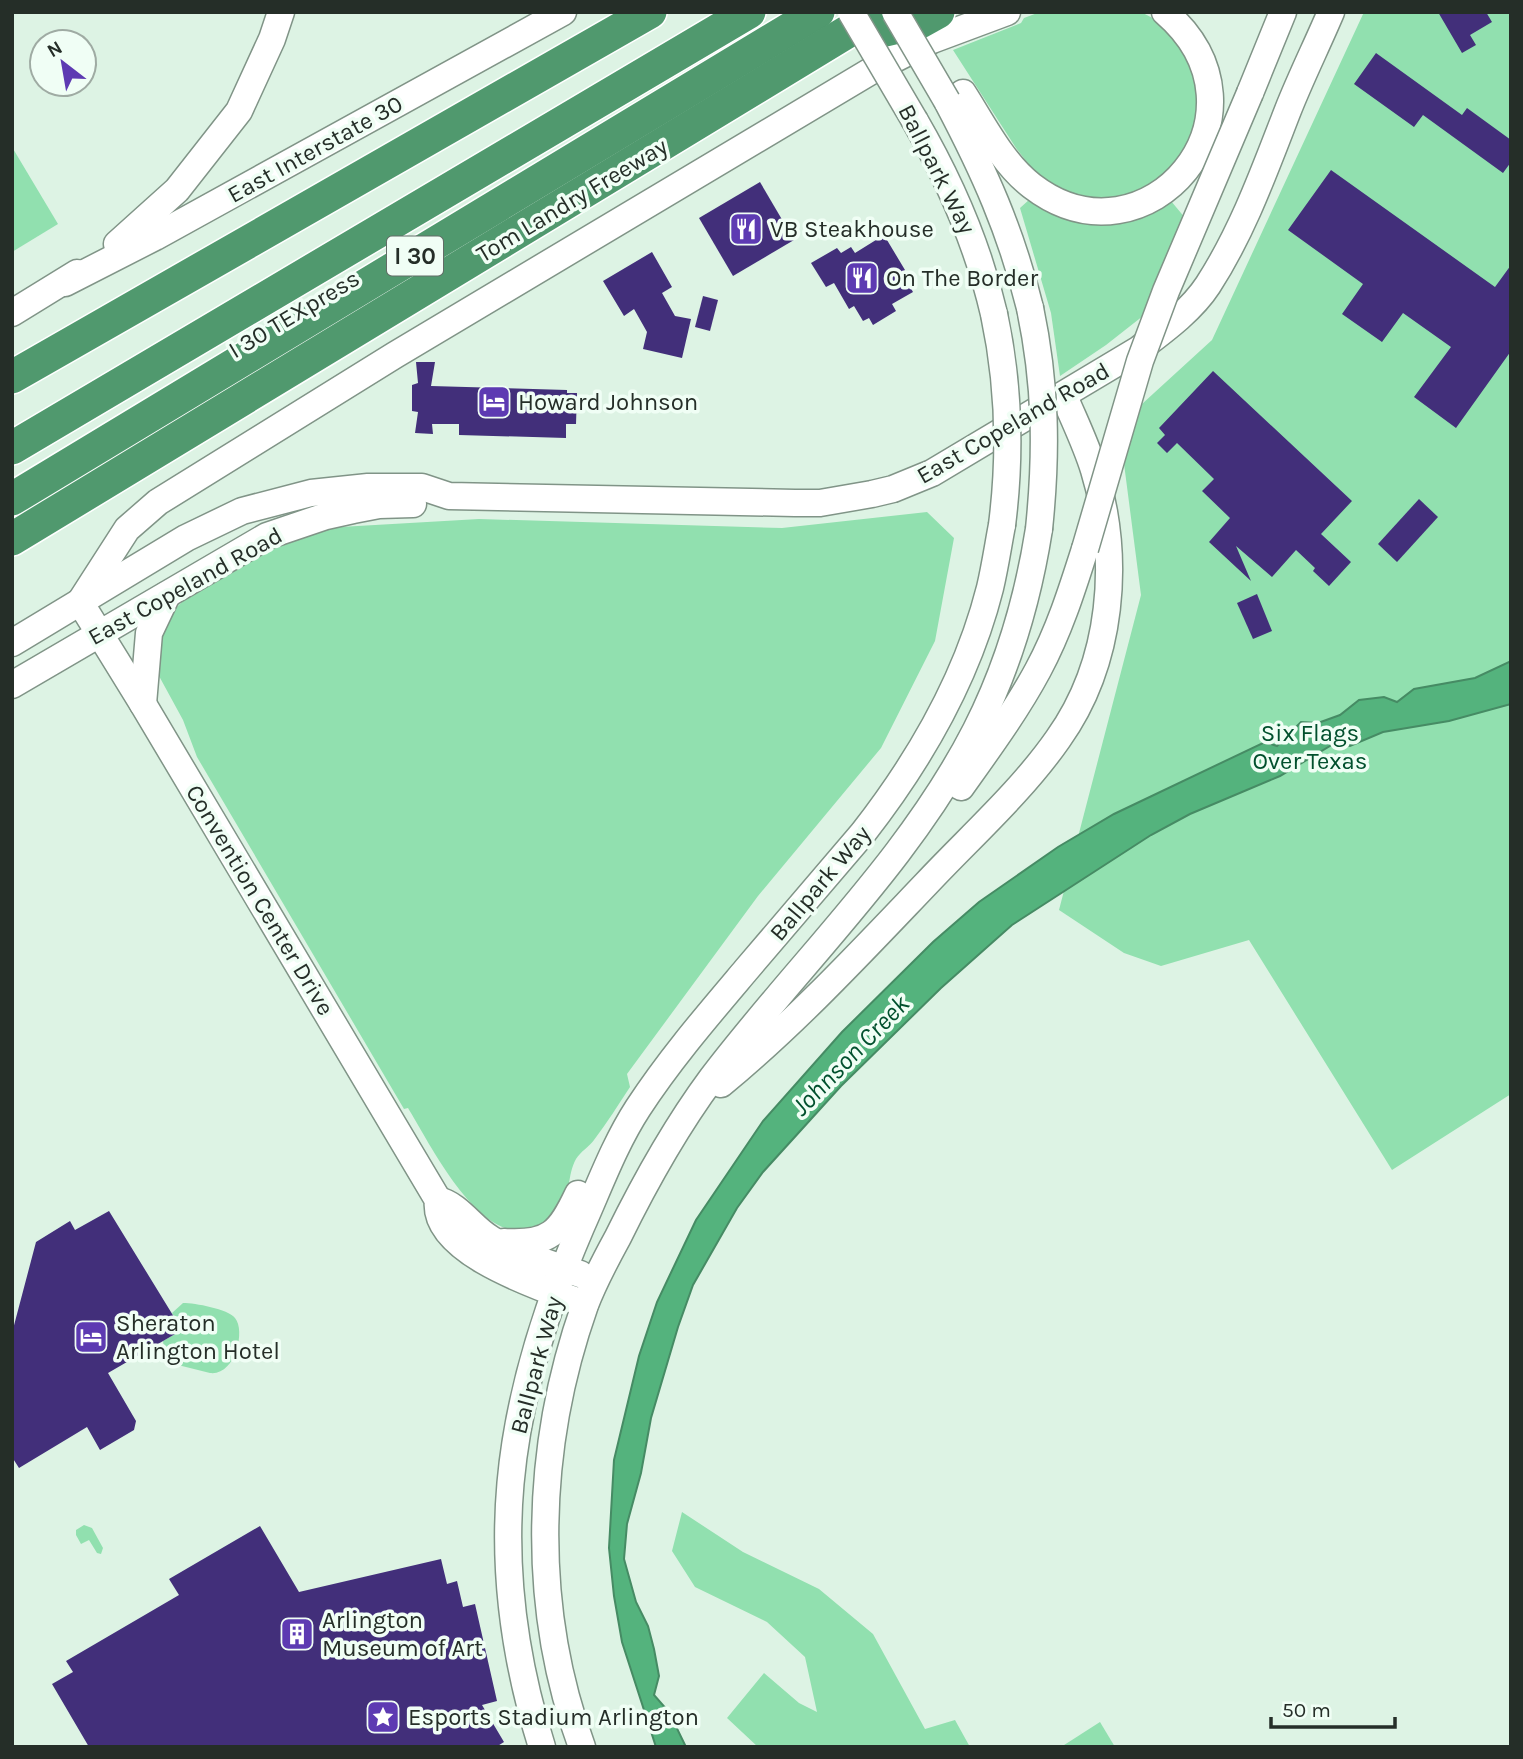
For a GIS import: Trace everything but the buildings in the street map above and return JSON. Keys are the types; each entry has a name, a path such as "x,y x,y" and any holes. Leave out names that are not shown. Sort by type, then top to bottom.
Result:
{"highway":[{"path":"12,377 650,12"},
{"name":"I 30 TEXpress","path":"12,448 749,12"},
{"name":"I 30 TEXpress","path":"12,482 586,139 789,12"},
{"name":"I 30","path":"12,499 818,12"},
{"name":"Tom Landry Freeway","path":"12,539 880,12"},
{"path":"833,42 920,22 939,12"},
{"path":"12,421 135,353 278,291"}],"main road":[{"path":"12,313 65,282 128,236 184,180 239,111 281,12"},
{"name":"East Interstate 30","path":"65,282 155,237 563,12"},
{"name":"Ballpark Way","path":"541,1747 514,1632 507,1569 510,1482 525,1391 545,1319 610,1161 637,1110 675,1056 863,833 917,758 941,717 976,632 990,588 1002,525 1008,425 1004,369 984,270 941,166 851,12"},
{"name":"Ballpark Way","path":"582,1747 563,1688 553,1639 545,1554 545,1511 557,1411 585,1304 653,1168 690,1110 735,1048 835,929 927,812 976,730 1016,631 1039,529 1045,453 1045,407 1040,357 1030,307 1006,224 955,97 895,12"},
{"path":"903,12 955,97 1023,179 1042,193 1069,206 1096,211 1139,204 1166,190 1187,169 1201,146 1209,122 1211,96 1206,71 1189,37 1165,12"},
{"path":"80,602 127,529 158,502 395,355 871,71 932,40 1007,12"},
{"path":"835,929 880,888 905,860 999,734 1051,644 1086,549 1140,362 1174,273 1283,12"},
{"name":"East Copeland Road","path":"12,685 249,545 302,524 379,505 421,504 449,496 795,503 847,499 893,489 932,473 1138,350 1196,301 1208,285 1250,207 1331,12"},
{"path":"690,1110 749,1061 1034,771 1059,739 1079,704 1094,668 1102,634 1110,586 1109,539 1095,471 1064,396"},
{"name":"East Copeland Road","path":"12,643 205,528 242,511 311,493 368,487 422,487 449,496"},
{"path":"143,704 149,633 167,595"},
{"name":"Convention Center Drive","path":"80,602 438,1200 436,1209 449,1234 472,1254 493,1266 560,1280 596,1279"},
{"path":"494,1241 521,1243 540,1239 556,1230 564,1223 589,1173 610,1161"},
{"name":"Convention Center Drive","path":"438,1200 448,1202 481,1232 560,1280 585,1304"},
{"path":"509,1509 545,1511"}],"green space":[{"path":"1040,12 1141,12 1162,23 1177,38 1197,76 1199,113 1187,149 1161,180 1121,198 1080,197 1039,178 1016,148 953,50 1021,23 1024,18"},
{"name":"Six Flags Over Texas","path":"1364,12 1511,12 1511,1094 1392,1170 1249,940 1161,966 1124,953 1059,910 1141,595 1119,425 1212,340"},
{"path":"12,147 58,224 12,252"},
{"path":"1030,199 1072,218 1102,223 1132,220 1171,201 1186,219 1148,312 1060,376 1051,313 1020,208"},
{"path":"927,512 954,538 935,641 881,748 758,896 627,1074 630,1087 594,1140 576,1159 565,1198 559,1209 536,1227 513,1230 491,1221 470,1202 451,1179 408,1108 404,1109 197,757 183,720 153,661 165,618 196,589 225,569 323,528 479,519 782,528"},
{"path":"183,1303 219,1309 235,1318 239,1342 226,1368 210,1373 174,1364 165,1356 163,1341 182,1330 172,1313"},
{"path":"682,1512 743,1552 819,1589 873,1634 925,1729 955,1720 970,1747 758,1747 727,1718 764,1673 799,1703 817,1712 805,1657 767,1622 695,1587 672,1551"},
{"path":"84,1525 92,1528 103,1548 101,1554 97,1553 89,1540 81,1544 76,1530"},
{"path":"1100,1722 1115,1747 1061,1747"}],"water":[{"name":"Johnson Creek","path":"1511,661 1511,704 1449,721 1383,732 1350,746 1335,743 1280,776 1190,814 1151,835 1012,925 941,988 841,1086 763,1172 737,1208 693,1285 651,1418 641,1473 627,1524 624,1559 636,1602 648,1626 654,1649 659,1676 654,1695 669,1712 686,1747 656,1747 622,1642 614,1596 609,1548 614,1460 639,1356 657,1302 696,1220 763,1121 842,1032 933,942 979,902 1058,847 1114,814 1265,742 1277,746 1301,722 1318,723 1340,715 1359,700 1384,697 1397,702 1414,689 1475,678"}],"place":[{"name":"VB Steakhouse","path":"746,229"},
{"name":"On The Border","path":"862,278"},
{"name":"Howard Johnson","path":"494,402"},
{"name":"Sheraton Arlington Hotel","path":"91,1337"},
{"name":"Arlington Museum of Art","path":"297,1634"},
{"name":"Esports Stadium Arlington","path":"383,1717"}]}
